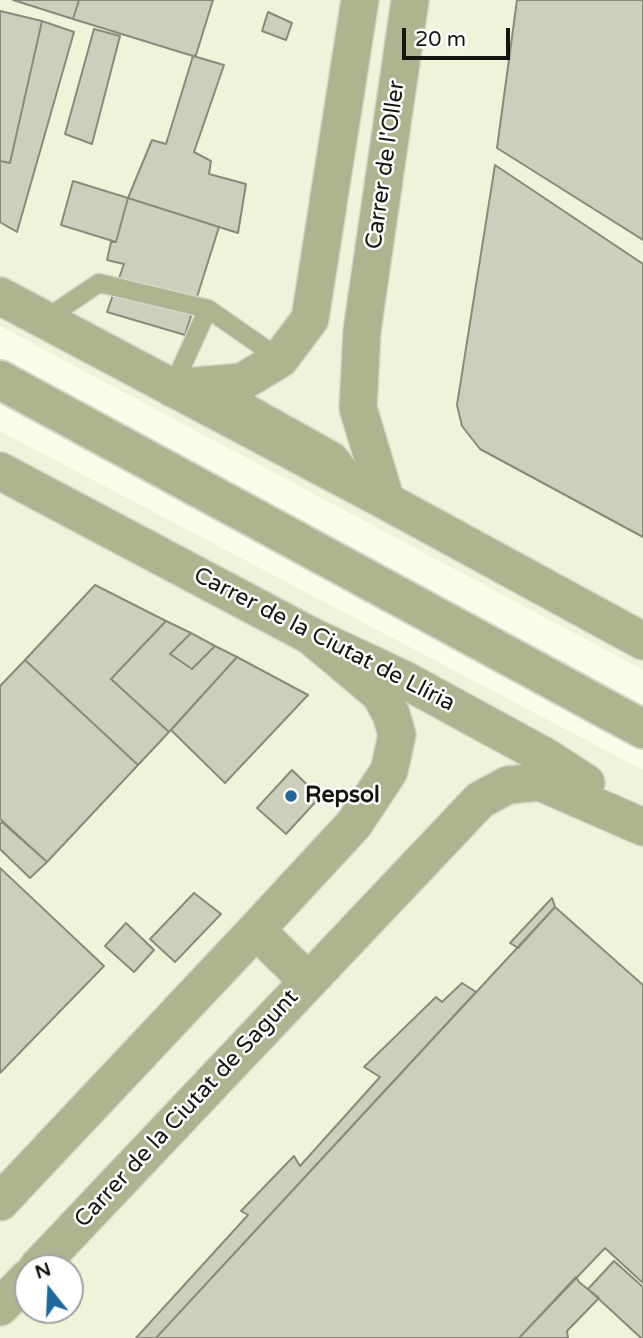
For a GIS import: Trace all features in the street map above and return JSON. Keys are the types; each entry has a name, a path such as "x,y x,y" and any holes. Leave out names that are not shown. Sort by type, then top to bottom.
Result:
{"street":[{"path":"183,394 242,382 279,359 310,319 360,0"},
{"name":"Carrer de l'Oller","path":"374,495 358,408 362,331 410,0"},
{"path":"0,296 643,641"},
{"path":"310,319 362,331"},
{"path":"0,380 643,729"},
{"name":"Carrer de la Ciutat de Llíria","path":"0,471 311,636 403,679 525,746 643,820"},
{"path":"0,1202 354,824 389,771 397,735 391,714 380,694 311,636"},
{"name":"Carrer de la Ciutat de Sagunt","path":"50,1254 480,800 509,785 540,782 643,827"},
{"name":"Carrer de la Ciutat de Sagunt","path":"256,930 307,981"},
{"path":"0,1307 14,1292"}],"lane":[{"path":"44,320 99,283 208,309 279,359"},
{"path":"183,394 208,309"}],"shaded area":[{"path":"0,0 643,0 643,670 0,326"},
{"path":"0,431 643,770 643,1338 0,1338"}],"building":[{"path":"13,0 79,0 73,19"},
{"path":"79,0 213,0 196,55 193,56 73,19"},
{"path":"517,0 643,0 643,240 497,148"},
{"path":"0,11 42,21 10,163 0,161"},
{"path":"268,12 292,23 286,40 262,31"},
{"path":"42,21 74,32 17,232 0,222 0,161 10,163"},
{"path":"94,29 120,36 92,144 65,134"},
{"path":"193,56 224,65 194,152 211,161 209,174 246,184 238,233 128,198 152,140 166,144"},
{"path":"495,165 643,264 643,537 480,449 462,426 457,405"},
{"path":"73,181 128,198 116,242 61,225"},
{"path":"128,198 219,227 185,335 107,312 124,264 107,260 111,242 116,242"},
{"path":"95,585 166,621 111,679 169,732 138,765 25,660"},
{"path":"166,621 191,633 170,654 192,669 215,646 237,657 169,732 111,679"},
{"path":"191,633 215,646 192,669 170,654"},
{"path":"237,657 308,695 225,783 171,730"},
{"path":"25,660 138,765 47,862 0,819 0,686"},
{"path":"292,770 320,797 286,834 257,808"},
{"path":"2,822 47,862 30,878 0,849"},
{"path":"0,868 104,966 0,1073"},
{"path":"194,893 221,914 175,962 150,939"},
{"path":"552,898 555,907 518,948 510,943"},
{"path":"555,907 643,985 643,1283 605,1248 519,1338 156,1338"},
{"path":"126,923 154,950 134,972 105,946"},
{"path":"462,983 476,992 156,1338 136,1338 248,1215 241,1211 294,1156 300,1166 380,1077 364,1067 436,997 442,1002"},
{"path":"614,1261 643,1287 643,1338 588,1289"},
{"path":"576,1277 599,1298 567,1331 568,1338 519,1338"}],"place":[{"name":"Repsol","path":"291,796"}]}
